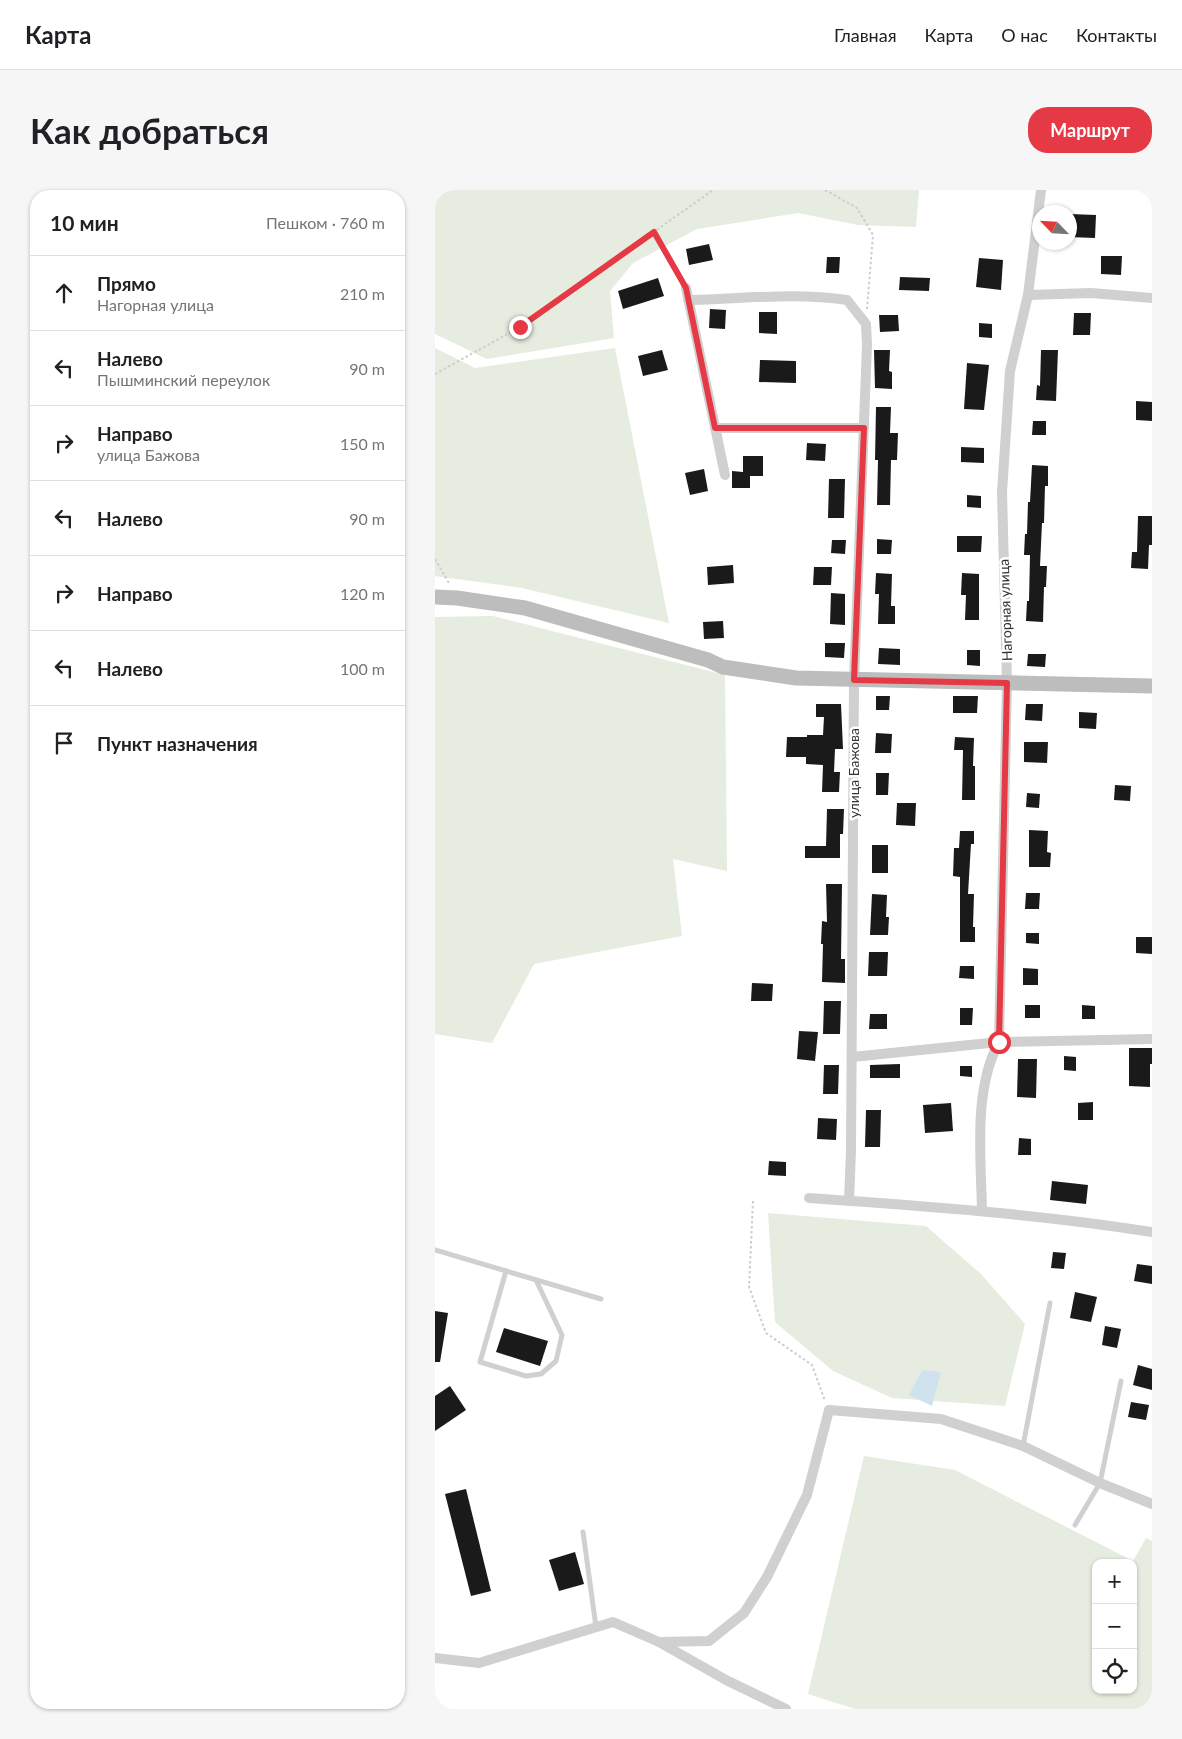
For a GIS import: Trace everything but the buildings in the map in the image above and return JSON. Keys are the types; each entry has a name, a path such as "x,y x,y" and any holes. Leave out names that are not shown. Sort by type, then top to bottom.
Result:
{"street":[{"name":"Нагорная улица","path":"982,1211 980,1113 991,1056 999,1042 1007,683 1002,492 1010,371 1028,295 1041,190"},
{"path":"686,288 725,475"},
{"path":"1028,295 1091,293 1152,298"},
{"path":"688,300 801,296 827,297 847,300 866,324"},
{"name":"улица Бажова","path":"849,1201 852,1057 854,680 867,345 866,324"},
{"path":"715,428 864,428"},
{"path":"435,597 457,598 525,608 708,660 723,666 796,678 1152,686"},
{"path":"852,1057 999,1042 1152,1039"},
{"path":"809,1198 982,1211 1092,1223 1152,1232"},
{"path":"659,1642 709,1641 744,1613 767,1577 807,1495 829,1410 941,1418 1023,1446 1100,1483 1152,1504"},
{"path":"435,1658 479,1663 613,1622 659,1642 726,1680 786,1709"}],"lane":[{"path":"435,1250 601,1299"},
{"path":"506,1271 480,1362 526,1376 541,1374 556,1361 562,1335 536,1280"},
{"path":"1023,1446 1050,1303"},
{"path":"1075,1525 1100,1483 1121,1381"},
{"path":"583,1532 596,1627"}],"path":[{"path":"435,374 520,327 713,190"},
{"path":"825,190 857,208 873,235 866,324"},
{"path":"654,232 686,288"},
{"path":"435,559 457,598"},
{"path":"753,1201 749,1287 766,1333 812,1364 829,1410"}],"shaded area":[{"path":"435,190 919,190 916,227 858,225 798,213 697,229 633,263 610,291 614,338 487,359 435,334"},
{"path":"435,348 475,368 615,348 669,623 522,588 435,576"},
{"path":"493,616 725,675 727,871 673,859 682,936 534,964 492,1043 435,1034 435,617"},
{"path":"768,1213 926,1226 981,1274 1025,1324 1005,1406 892,1398 833,1371 775,1322"},
{"path":"864,1456 955,1470 1129,1559 1092,1559 1092,1694 1137,1694 1137,1559 1134,1559 1146,1538 1152,1541 1152,1709 855,1709 808,1694"}],"water":[{"path":"922,1370 941,1372 932,1406 909,1395"}],"route":[{"path":"520,327 654,232 686,288 715,428 864,428 854,680 1007,683 999,1042"}]}
